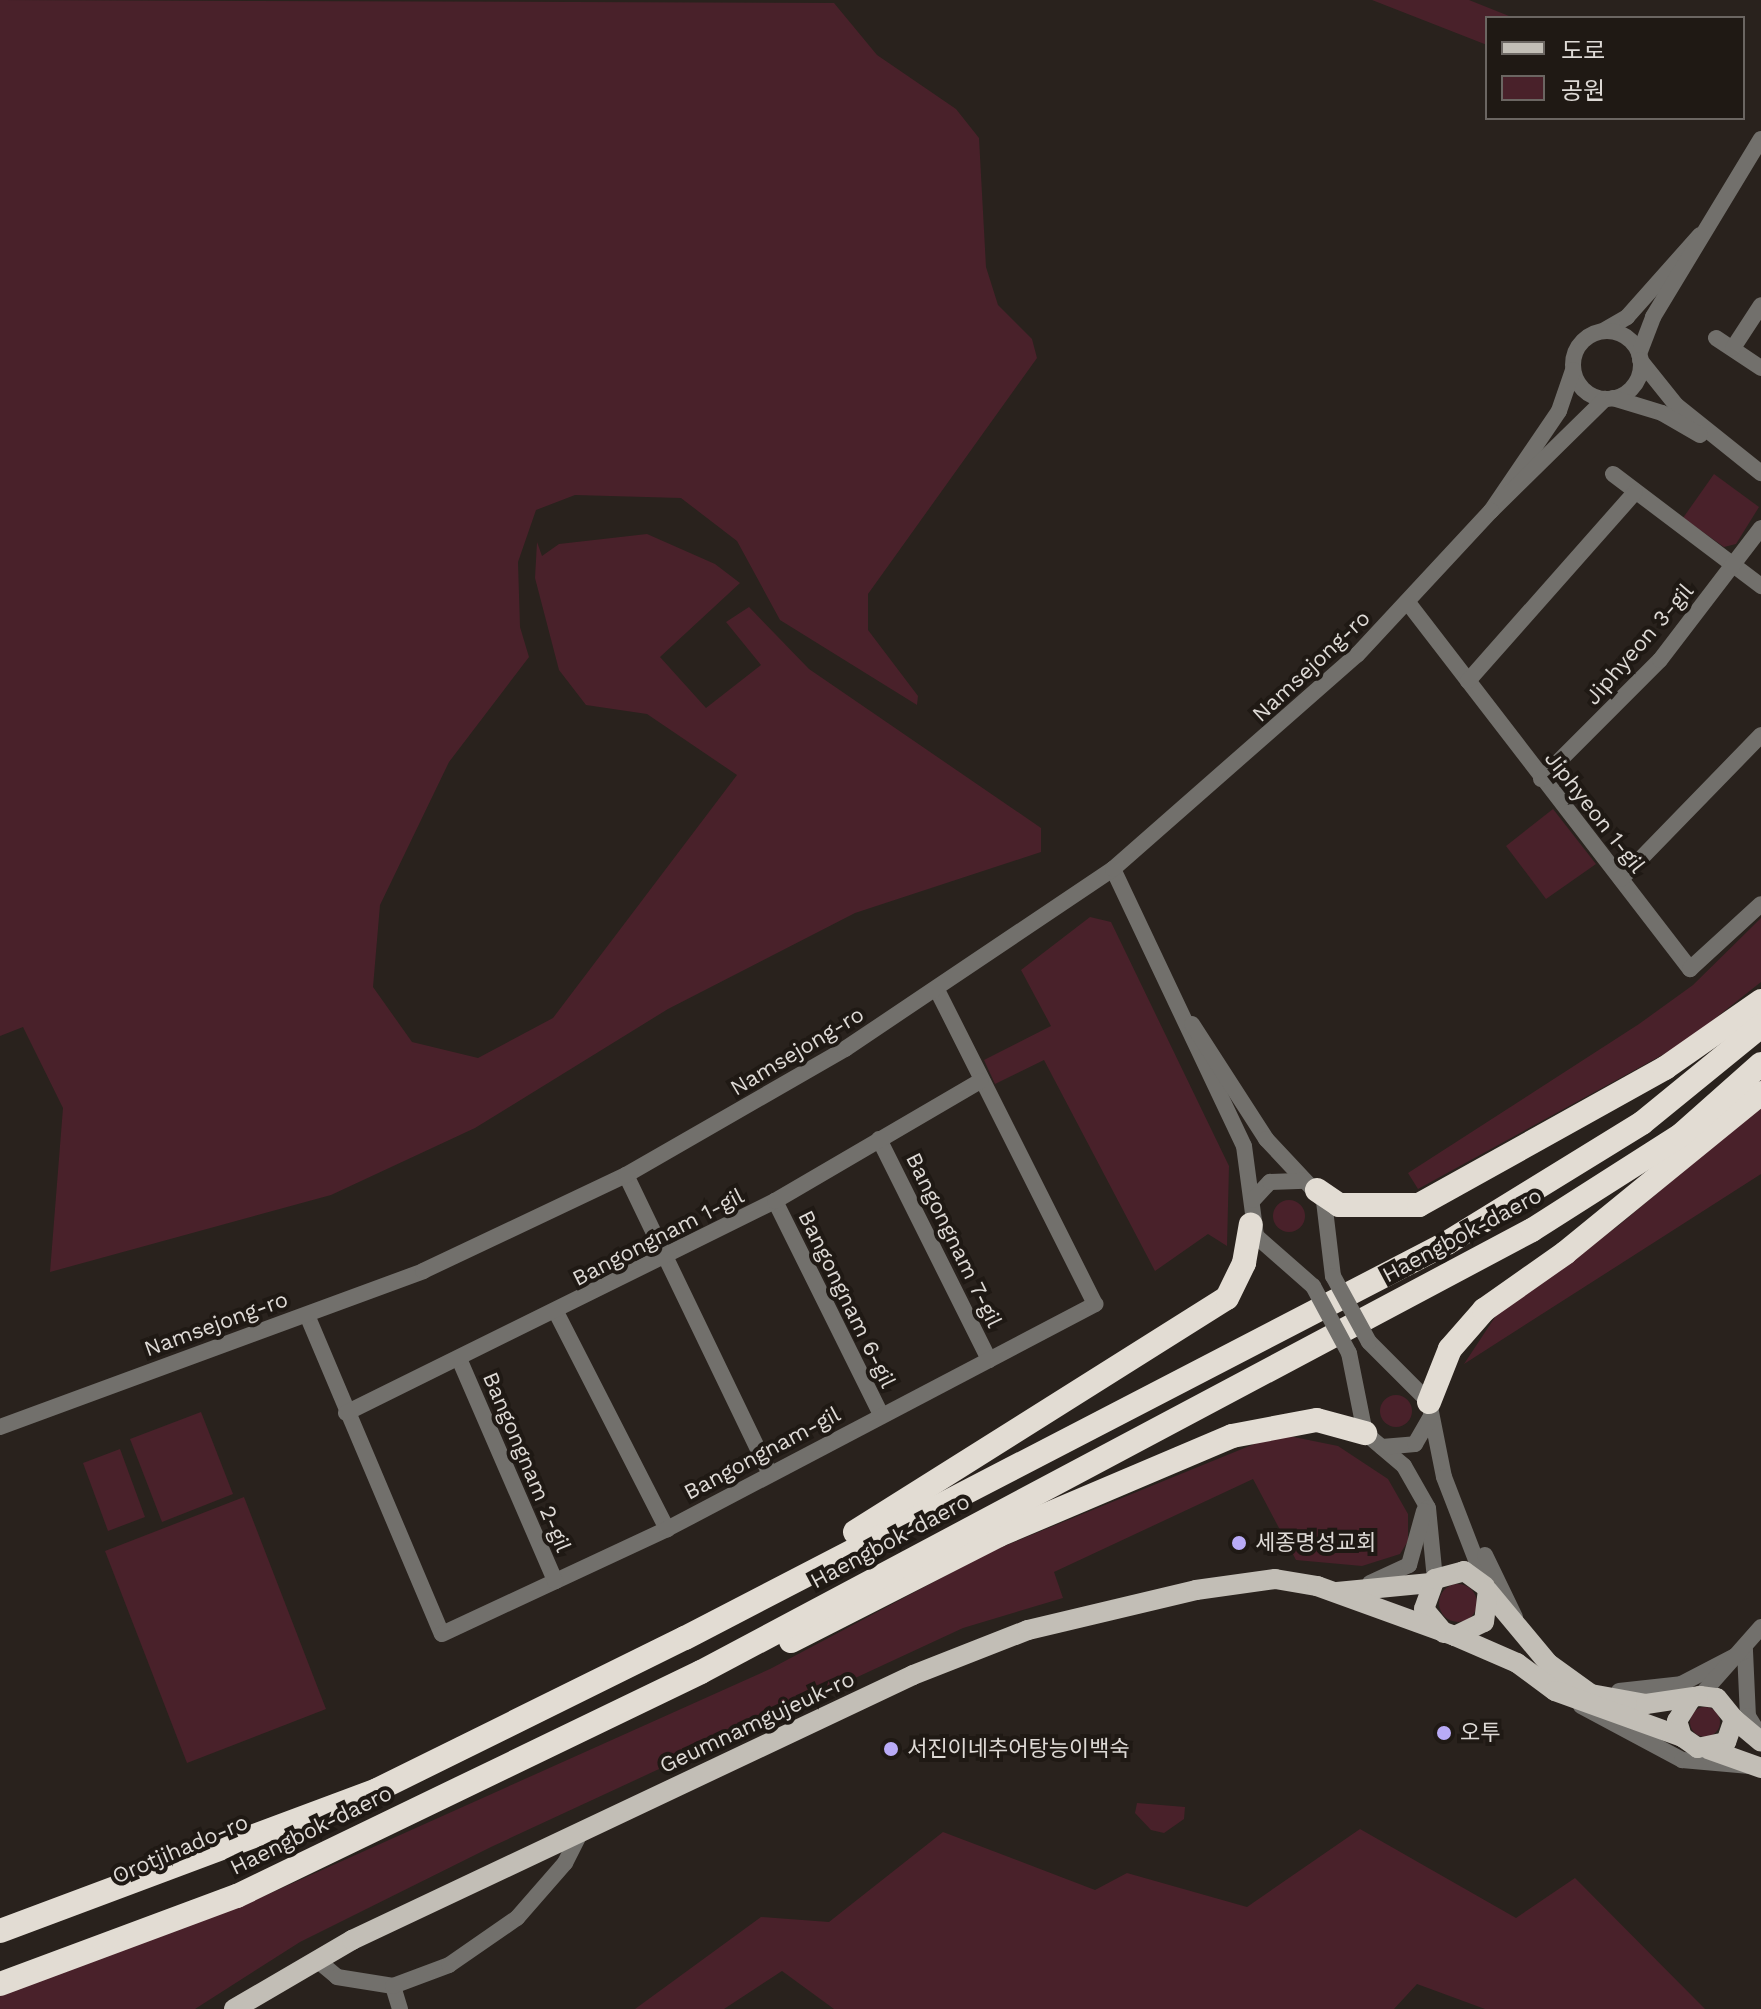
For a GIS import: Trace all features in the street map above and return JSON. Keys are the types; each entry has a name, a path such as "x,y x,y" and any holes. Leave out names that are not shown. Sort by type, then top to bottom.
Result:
{"highway":[{"path":"1312,1186 1339,1205 1419,1205 1665,1068 1761,1001"},
{"name":"Haengbok-daero","path":"0,1931 377,1790 685,1638 1447,1243 1642,1123 1761,1026"},
{"name":"Haengbok-daero","path":"0,1984 237,1896 368,1829 701,1672 1532,1230 1681,1135 1761,1064"},
{"path":"1430,1408 1450,1349 1484,1310 1565,1253 1761,1093"},
{"path":"685,1638 1227,1298 1244,1263 1252,1213"},
{"path":"701,1672 793,1641 999,1535 1232,1436 1317,1420 1374,1440"},
{"name":"Orotjihado-ro","path":"0,1949 171,1883 377,1790"},
{"path":"0,1971 368,1829"}],"main road":[{"name":"Geumnamgujeuk-ro","path":"1333,1592 1433,1581 1464,1571 1486,1588 1562,1684 1624,1703 1696,1698"},
{"path":"1433,1581 1424,1609 1450,1635 1484,1622 1486,1588"},
{"name":"Geumnamgujeuk-ro","path":"234,2009 317,1960 913,1675 1028,1630 1240,1582 1298,1582 1333,1592 1450,1635 1682,1737"},
{"path":"1757,1767 1682,1737 1677,1721 1696,1698 1732,1714 1761,1741"},
{"path":"1708,1749 1726,1742 1732,1714"}],"street":[{"path":"1743,460 1662,413 1584,390 1573,370 1583,341 1627,317 1701,234 1754,163 1761,139"},
{"path":"1609,398 1633,387 1640,357 1701,234"},
{"path":"1733,348 1761,305"},
{"path":"1603,331 1625,336 1676,405 1761,473"},
{"path":"1716,338 1761,368"},
{"name":"Namsejong-ro","path":"1491,511 1559,411 1573,370"},
{"name":"Namsejong-ro","path":"0,1427 423,1271 626,1175 937,990 1113,869 1409,604 1491,511 1609,398"},
{"path":"1613,474 1761,586"},
{"path":"1468,681 1635,492"},
{"name":"Jiphyeon 3-gil","path":"1541,779 1660,660 1761,528"},
{"name":"Jiphyeon 1-gil","path":"1409,604 1690,969 1761,904"},
{"path":"1621,879 1761,735"},
{"path":"1113,869 1186,1017 1244,1146 1252,1213 1313,1286 1349,1353 1374,1440 1424,1501 1437,1550 1433,1581"},
{"name":"Bangongnam-gil","path":"307,1315 442,1634 667,1529 769,1472 1095,1304 980,1081 937,990"},
{"path":"1186,1017 1266,1139 1312,1186 1333,1276 1369,1342 1430,1408 1444,1477 1468,1530 1530,1643"},
{"name":"Bangongnam 1-gil","path":"346,1413 460,1361 665,1259 775,1201 980,1081"},
{"name":"Bangongnam 7-gil","path":"879,1139 989,1360"},
{"path":"626,1175 769,1472"},
{"path":"1252,1213 1282,1178 1312,1186"},
{"name":"Bangongnam 6-gil","path":"775,1201 881,1415"},
{"path":"557,1314 667,1529"},
{"name":"Bangongnam 2-gil","path":"460,1361 555,1581"},
{"path":"1374,1440 1415,1444 1430,1408"},
{"path":"1333,1592 1388,1578 1409,1565 1424,1501"},
{"path":"1468,1530 1486,1588"},
{"path":"1696,1698 1745,1651 1761,1627"},
{"path":"1562,1684 1617,1691 1662,1690 1745,1651"},
{"path":"1732,1714 1745,1651"},
{"path":"1745,1651 1748,1716 1761,1741"},
{"path":"1562,1684 1682,1760 1757,1767"},
{"path":"317,1960 337,1977 393,1986 449,1965 517,1918 565,1863 580,1833"},
{"path":"393,1986 400,2009"}],"green space":[{"path":"0,0 834,3 877,55 956,109 979,138 986,267 998,305 1032,339 1037,358 868,594 868,630 918,696 917,705 780,620 737,541 681,498 575,495 536,510 518,562 520,627 529,657 449,762 380,905 373,987 412,1042 478,1058 553,1018 737,775 647,714 586,705 559,670 535,578 537,542 542,556 559,544 647,534 715,564 740,583 660,657 706,708 761,665 726,622 749,607 809,669 1041,828 1041,852 855,913 668,1009 475,1128 331,1195 50,1272 63,1108 23,1027 0,1036"},
{"path":"1372,0 1469,0 1509,16 1485,16 1485,44"},
{"path":"1714,474 1759,507 1736,544 1724,547 1683,518"},
{"path":"1553,809 1596,864 1546,899 1506,846"},
{"path":"1090,917 1111,922 1229,1166 1227,1246 1208,1234 1155,1271 1044,1060 995,1084 984,1060 1051,1026 1021,970"},
{"path":"1761,918 1761,982 1684,1043 1418,1189 1408,1173 1639,1024 1693,985"},
{"path":"1761,1106 1761,1174 1464,1364 1499,1311 1618,1226"},
{"path":"1289,1200 1301,1204 1305,1216 1301,1228 1289,1232 1277,1228 1273,1216 1277,1204"},
{"path":"1396,1395 1408,1399 1412,1411 1408,1423 1396,1427 1384,1423 1380,1411 1384,1399"},
{"path":"201,1412 233,1494 162,1522 130,1439"},
{"path":"1279,1434 1338,1446 1388,1479 1408,1514 1408,1541 1400,1554 1362,1566 1296,1560 1253,1479 1054,1572 1063,1598 963,1628 491,1847 300,1942 195,2009 0,2009 0,1995 264,1896 770,1669 992,1551"},
{"path":"120,1449 145,1517 108,1531 83,1463"},
{"path":"244,1497 326,1709 187,1763 105,1551"},
{"path":"1458,1584 1471,1590 1477,1603 1471,1616 1458,1622 1445,1616 1439,1603 1445,1590"},
{"path":"1705,1707 1716,1711 1720,1722 1716,1733 1705,1737 1694,1733 1690,1722 1694,1711"},
{"path":"1137,1803 1185,1807 1184,1819 1164,1833 1151,1830 1135,1813"},
{"path":"1360,1829 1516,1918 1575,1878 1705,2009 1485,2009 1417,1984 1394,2009 834,2009 782,1971 724,2009 635,2009 761,1917 829,1922 943,1832 1095,1890 1127,1873 1247,1907"}],"place":[{"name":"세종명성교회","path":"1239,1543"},
{"name":"오투","path":"1444,1733"},
{"name":"서진이네추어탕능이백숙","path":"891,1749"}]}
